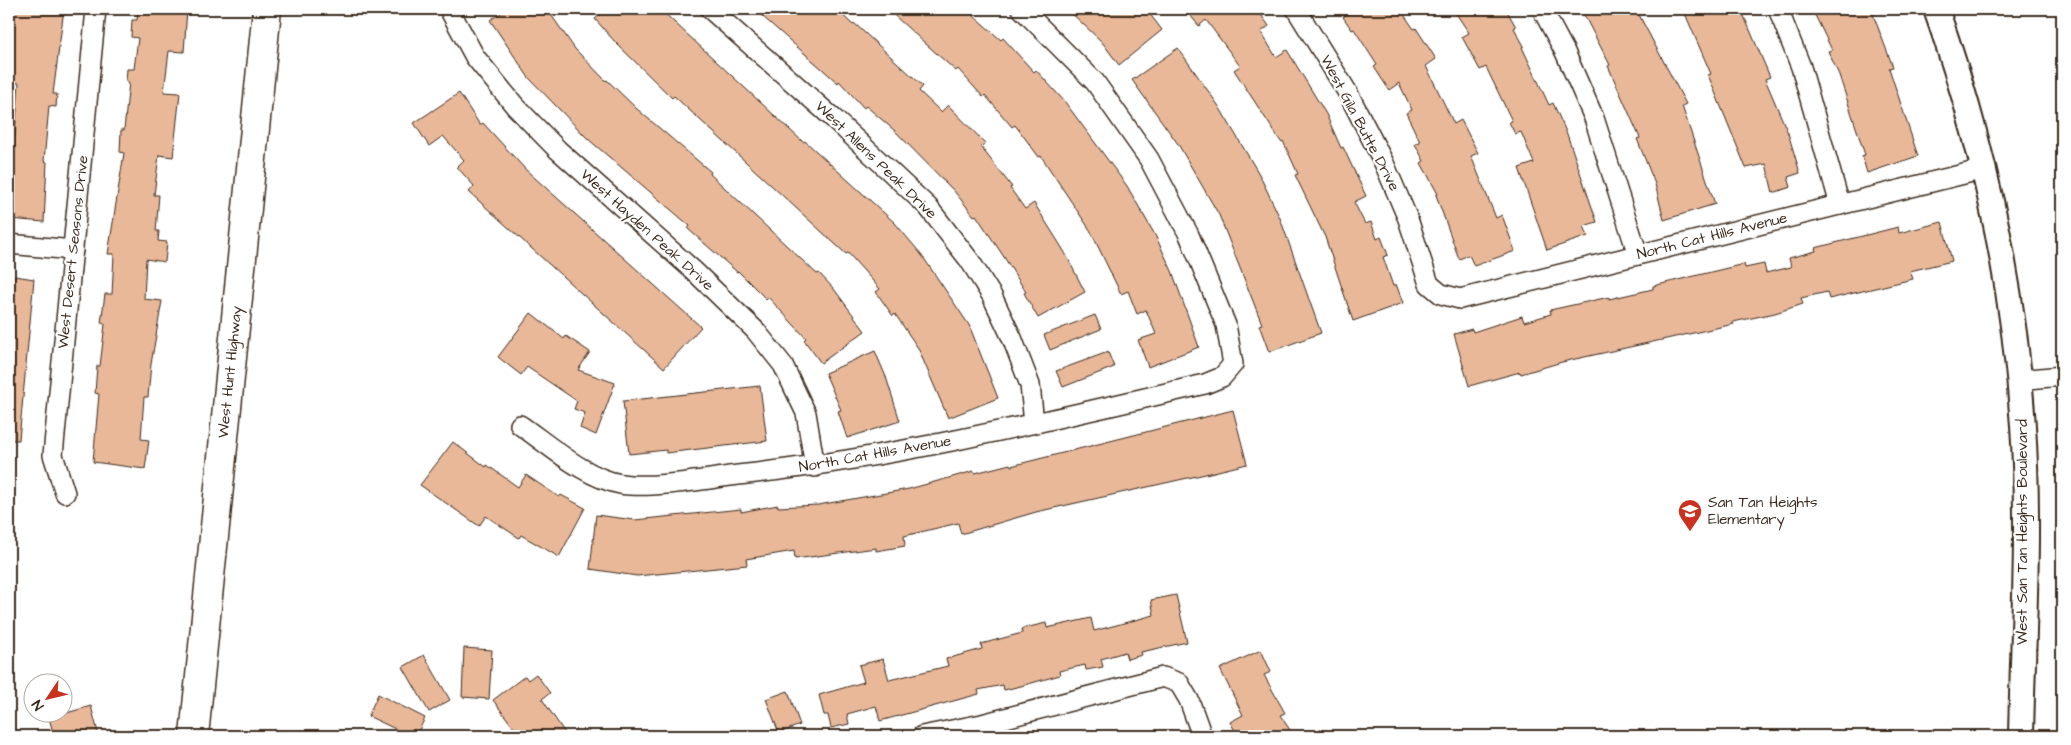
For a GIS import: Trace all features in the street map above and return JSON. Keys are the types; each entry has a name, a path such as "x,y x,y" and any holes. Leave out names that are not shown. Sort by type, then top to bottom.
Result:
{"main road":[{"name":"West Hunt Highway","path":"194,736 267,9"}],"street":[{"name":"West Desert Seasons Drive","path":"65,493 53,455 96,9"},
{"name":"West Hayden Peak Drive","path":"449,9 476,57 515,106 558,150 694,271 755,330 782,365 806,413 815,466"},
{"name":"West Allens Peak Drive","path":"710,9 833,118 928,207 970,261 992,296 1012,338 1030,385 1034,424"},
{"name":"North Cat Hills Avenue","path":"520,425 597,477 622,484 665,483 815,466 1034,424 1205,384 1222,377 1233,364 1226,325 1189,235 1149,159 1094,82 1022,9"},
{"name":"West Gila Butte Drive","path":"1296,9 1348,93 1384,163 1408,219 1429,284 1440,294"},
{"path":"1542,9 1565,52 1594,118 1638,255"},
{"path":"1778,9 1801,67 1840,204"},
{"name":"West San Tan Heights Boulevard","path":"1936,9 1962,82 1994,207 2008,294 2023,426 2025,520 2021,736"},
{"name":"North Cat Hills Avenue","path":"1440,294 1460,299 1984,169"},
{"path":"9,244 73,250"},
{"path":"2018,380 2062,376"},
{"path":"922,736 983,730 1163,677 1179,684 1189,700 1202,736"}],"building":[{"path":"10,9 64,9 53,94 57,94 56,107 49,106 44,161 47,162 44,222 9,219 9,158 13,158 19,83 9,82"},
{"path":"138,9 187,9 184,52 169,51 164,92 180,93 173,157 159,155 154,195 159,195 156,231 159,231 158,241 167,242 165,262 146,259 144,299 162,301 151,364 148,397 144,397 141,439 149,440 145,469 93,462 99,394 95,393 97,366 100,366 105,324 101,323 105,294 112,294 114,254 108,254 124,153 120,152 121,130 124,130 129,82 126,82 127,69 134,69 138,38 131,37 132,20 137,20"},
{"path":"507,9 547,9 575,49 606,81 711,172 710,174 817,274 819,273 834,289 865,331 821,363 804,340 806,338 768,297 766,299 738,271 688,229 690,226 588,139 529,78 490,20"},
{"path":"607,9 660,9 803,142 805,141 895,223 921,254 969,325 998,398 948,418 918,348 895,314 893,316 876,292 880,289 848,253 846,254 674,96 672,98 616,43 595,19"},
{"path":"754,9 836,9 853,25 854,23 923,86 919,91 941,112 948,105 985,143 981,147 1012,187 1010,188 1025,209 1034,203 1064,251 1085,292 1038,318 1024,293 1026,292 1004,257 976,215 974,216 954,191 895,131 866,106 864,108 839,81 838,83"},
{"path":"887,9 966,9 1001,40 1003,38 1034,72 1036,70 1065,102 1127,186 1155,235 1172,271 1199,347 1148,367 1138,340 1156,334 1146,310 1137,314 1128,291 1121,294 1090,230 1041,156 1039,157 1015,125 1012,127 985,95 983,97 958,69 956,71"},
{"path":"1067,9 1146,9 1162,30 1119,65 1102,42"},
{"path":"1185,9 1257,9 1269,26 1261,32 1276,57 1287,50 1326,114 1341,148 1343,147 1366,196 1354,202 1365,224 1371,222 1377,239 1381,237 1388,255 1383,257 1393,286 1396,284 1403,303 1353,321 1325,237 1295,175 1298,174 1283,141 1281,142 1234,70 1240,66 1206,20 1199,26"},
{"path":"1355,9 1400,9 1414,29 1416,28 1436,59 1426,66 1454,124 1461,120 1478,153 1471,156 1496,218 1502,215 1515,251 1474,266 1469,255 1459,259 1436,195 1438,194 1421,163 1424,161 1415,144 1420,142 1406,113 1412,110 1399,83 1389,90 1374,67 1377,65 1354,29 1352,30 1343,17"},
{"path":"1453,9 1506,9 1516,27 1514,28 1524,46 1522,47 1549,105 1553,103 1567,134 1597,222 1584,226 1588,236 1547,250 1519,168 1534,163 1521,132 1515,134 1509,122 1512,121 1486,67 1480,70 1462,37 1469,33"},
{"path":"1591,9 1636,9 1686,104 1682,106 1715,204 1664,220 1655,184 1637,139 1640,138 1608,66 1610,65 1583,13"},
{"path":"1683,9 1741,9 1770,77 1765,79 1788,133 1800,173 1788,177 1791,187 1773,193 1766,164 1746,168 1708,75 1711,74"},
{"path":"1812,9 1871,9 1893,67 1889,68 1918,156 1867,173 1862,156 1865,155 1839,75 1828,51 1832,50"},
{"path":"1178,48 1218,105 1259,174 1280,218 1321,333 1269,352 1259,325 1262,324 1219,215 1178,144 1132,80"},
{"path":"459,93 480,125 483,123 526,170 701,327 664,368 469,192 474,186 457,167 464,160 443,136 429,146 414,123"},
{"path":"1942,222 1952,261 1910,271 1913,279 1829,299 1827,292 1801,298 1803,304 1775,313 1733,322 1734,324 1562,362 1469,386 1454,334 1472,329 1473,332 1522,316 1524,322 1551,314 1550,310 1653,289 1653,286 1744,264 1745,268 1764,264 1766,273 1791,267 1789,258 1816,251 1815,248 1898,227 1899,233"},
{"path":"9,275 34,279 19,440 9,440"},
{"path":"531,313 564,339 566,336 590,352 578,370 615,383 596,435 580,428 585,413 574,409 577,401 527,367 521,375 498,357"},
{"path":"1095,315 1101,329 1050,350 1044,335"},
{"path":"875,351 886,377 900,421 847,438 838,411 841,410 825,373"},
{"path":"1108,352 1114,367 1063,387 1056,371"},
{"path":"760,386 767,441 666,453 666,450 629,454 623,401"},
{"path":"1233,410 1247,464 1036,512 961,534 958,523 904,536 905,546 876,551 876,548 795,559 794,551 746,559 747,565 637,576 590,569 596,515 635,520 741,509 741,512 778,505 778,507 818,505 909,489 974,471 975,473 1010,464 1011,466"},
{"path":"453,442 486,467 487,465 518,487 526,475 559,497 561,495 585,508 559,557 521,535 519,538 486,516 479,526 420,485"},
{"path":"1176,595 1187,642 1141,652 1142,655 1127,659 1125,652 1101,659 1103,667 1086,670 1085,665 1059,671 1060,675 1004,690 1003,685 978,690 979,694 880,721 876,706 847,714 849,724 831,728 828,715 824,715 819,695 864,682 859,665 883,659 889,680 948,666 946,659 982,649 981,644 1022,633 1021,629 1046,623 1047,628 1091,618 1094,631 1154,615 1151,600"},
{"path":"464,648 492,650 489,699 462,697"},
{"path":"1261,650 1271,672 1264,675 1285,713 1280,715 1294,736 1238,736 1230,722 1243,715 1220,669"},
{"path":"424,655 450,700 429,712 403,667"},
{"path":"536,674 550,693 542,699 567,736 520,736 493,700 525,676 528,680"},
{"path":"788,691 800,725 779,733 766,699"},
{"path":"378,694 425,718 416,736 410,736 368,716"},
{"path":"91,706 99,736 54,736 50,722 72,722 72,711"}],"place":[{"name":"San Tan Heights Elementary","path":"1690,532"}]}
